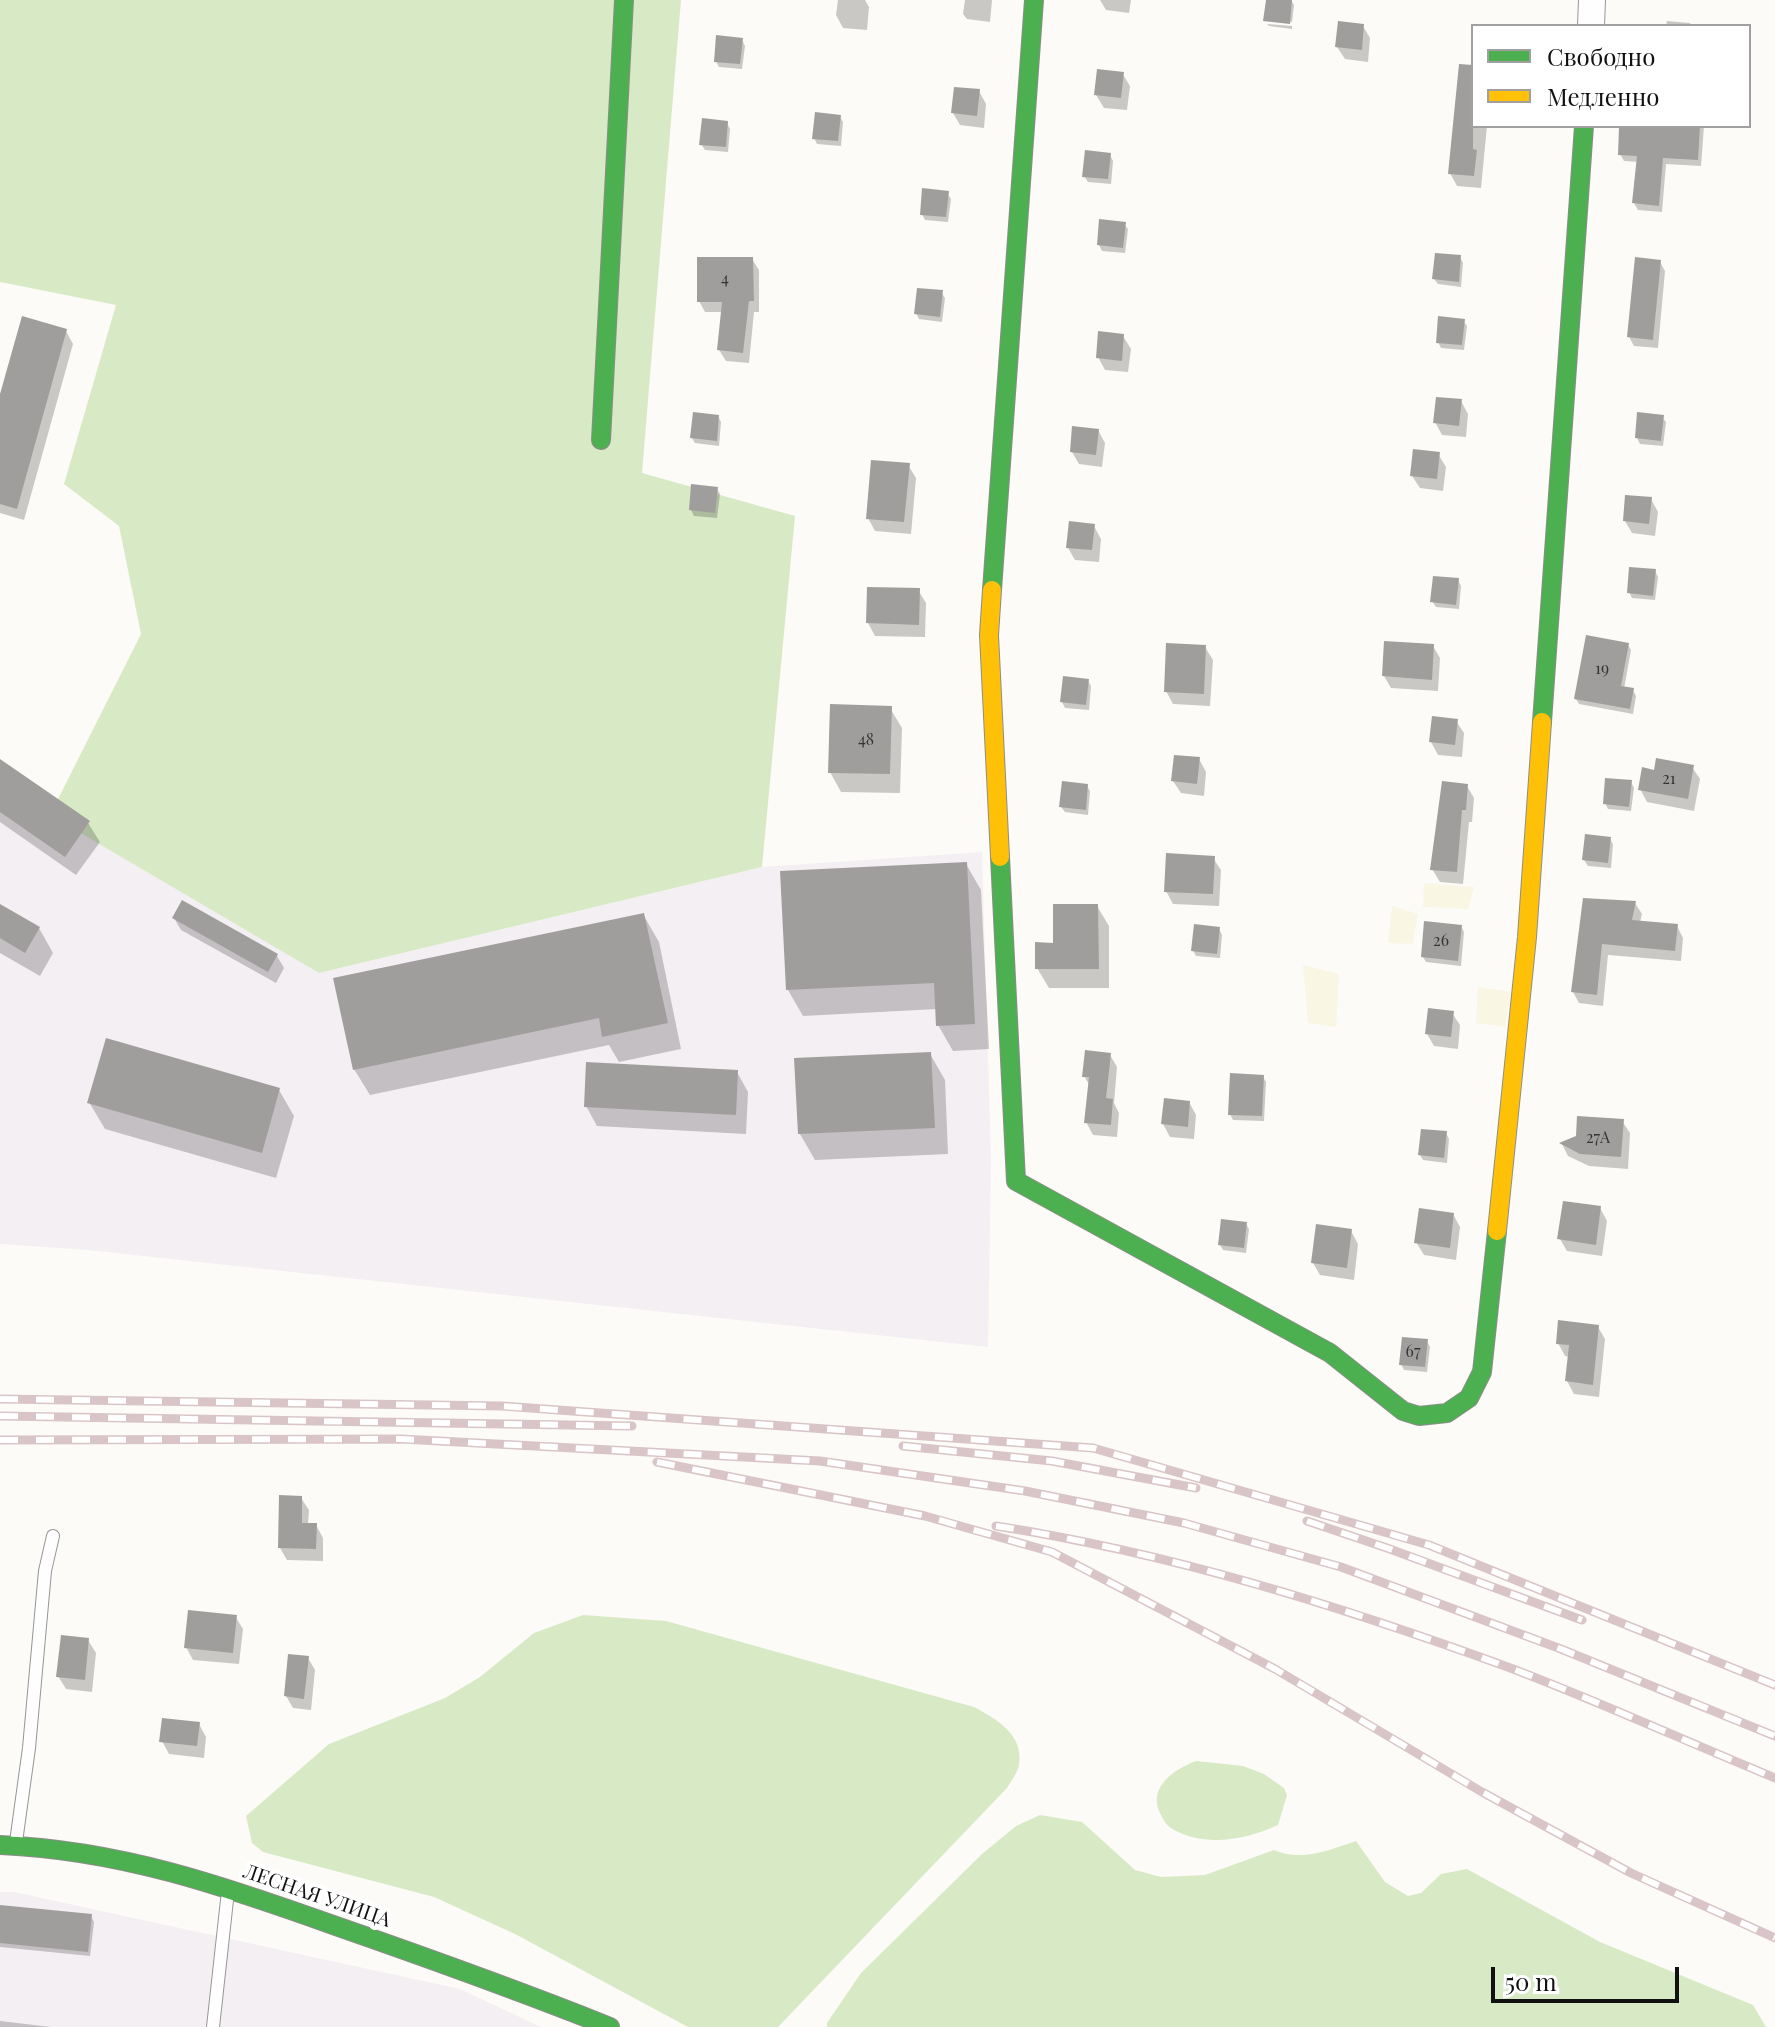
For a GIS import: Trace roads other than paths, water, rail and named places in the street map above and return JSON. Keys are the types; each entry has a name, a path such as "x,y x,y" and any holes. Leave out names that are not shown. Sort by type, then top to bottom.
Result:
{"street":[{"path":"601,440 624,0"},
{"path":"1034,0 989,635 1016,1181 1330,1353 1403,1411 1419,1416 1447,1413 1469,1398 1482,1372 1527,937 1584,128"},
{"path":"1591,24 1592,0"},
{"name":"ЛЕСНАЯ УЛИЦА","path":"8,1845 105,1855 192,1875 448,1965 610,2027"}],"lane":[{"path":"8,1845 29,1748 45,1571 53,1536"},
{"path":"213,2027 228,1888"}],"railway":[{"path":"0,1399 502,1406 1093,1448 1429,1545 1775,1685"},
{"path":"0,1416 632,1426"},
{"path":"0,1440 401,1439 820,1461 1025,1491 1184,1523 1341,1567 1561,1649 1775,1736"},
{"path":"903,1446 1052,1461 1196,1488"},
{"path":"657,1462 925,1516 1052,1552 1275,1669 1482,1792 1631,1873 1775,1938"},
{"path":"1307,1521 1582,1620"},
{"path":"996,1526 1190,1566 1318,1602 1539,1679 1775,1778"}]}
